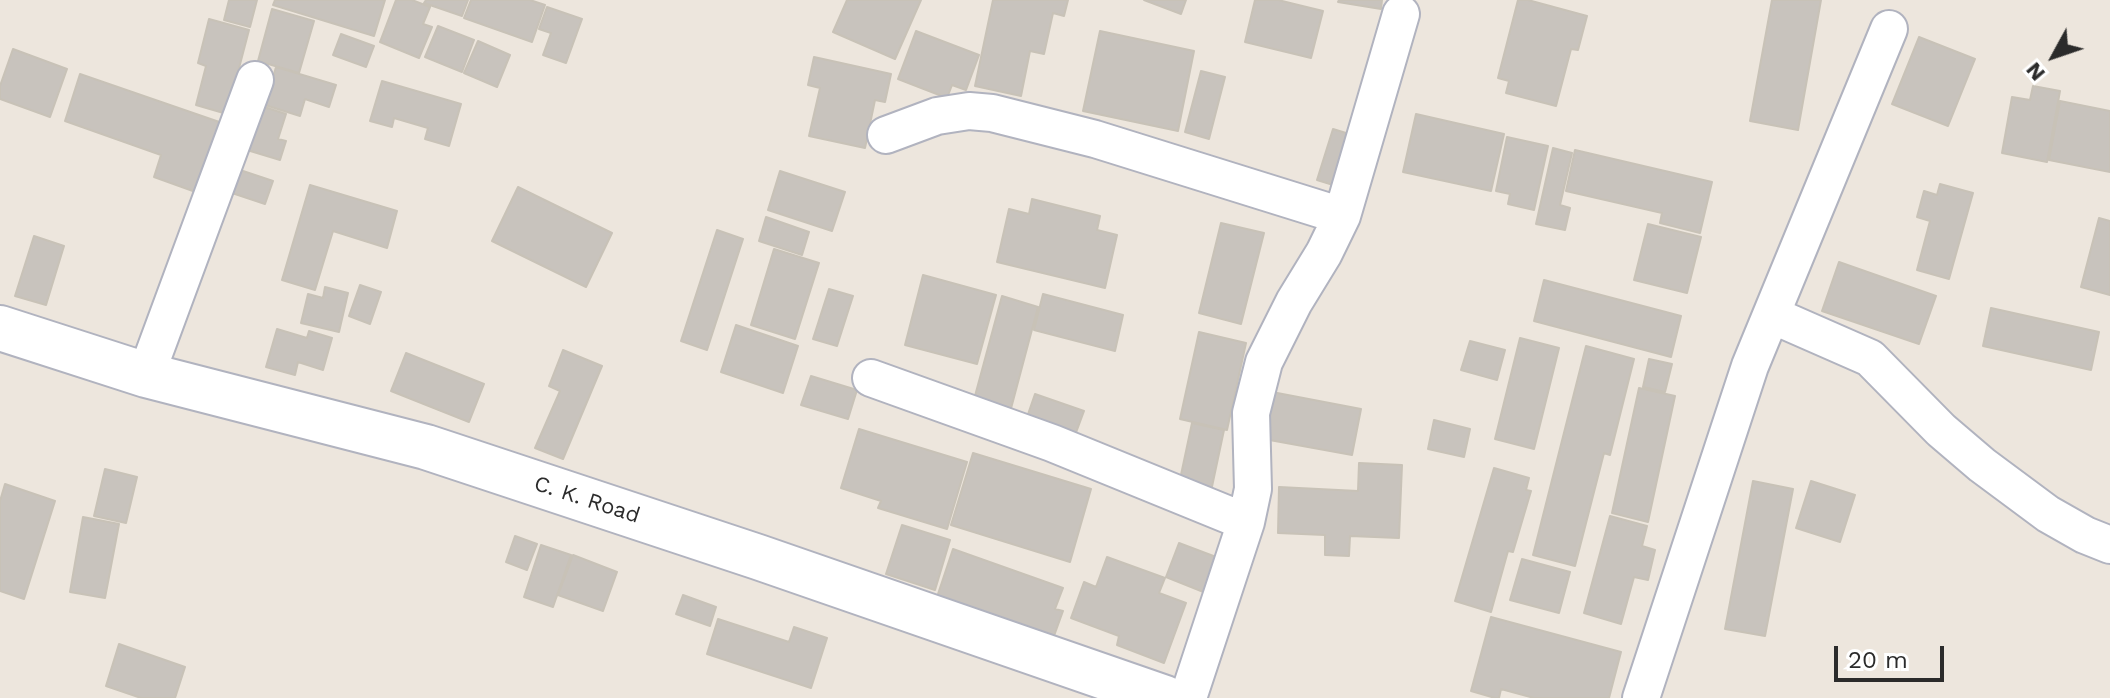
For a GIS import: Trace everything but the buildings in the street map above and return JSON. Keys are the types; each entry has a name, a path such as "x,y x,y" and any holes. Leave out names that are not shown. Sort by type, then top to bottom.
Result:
{"street":[{"path":"1188,698 1246,522 1253,489 1251,413 1264,362 1342,216 1401,14"},
{"path":"1641,698 1750,366 1889,29"},
{"path":"146,375 255,80"},
{"path":"886,135 937,116 969,111 992,113 1095,139 1342,216"},
{"path":"1772,315 1870,358 1941,430 1982,465 2048,514 2110,545"},
{"name":"C. K. Road","path":"0,328 146,375 426,447 758,557 1165,698"},
{"path":"871,378 1052,443 1246,522"}]}
